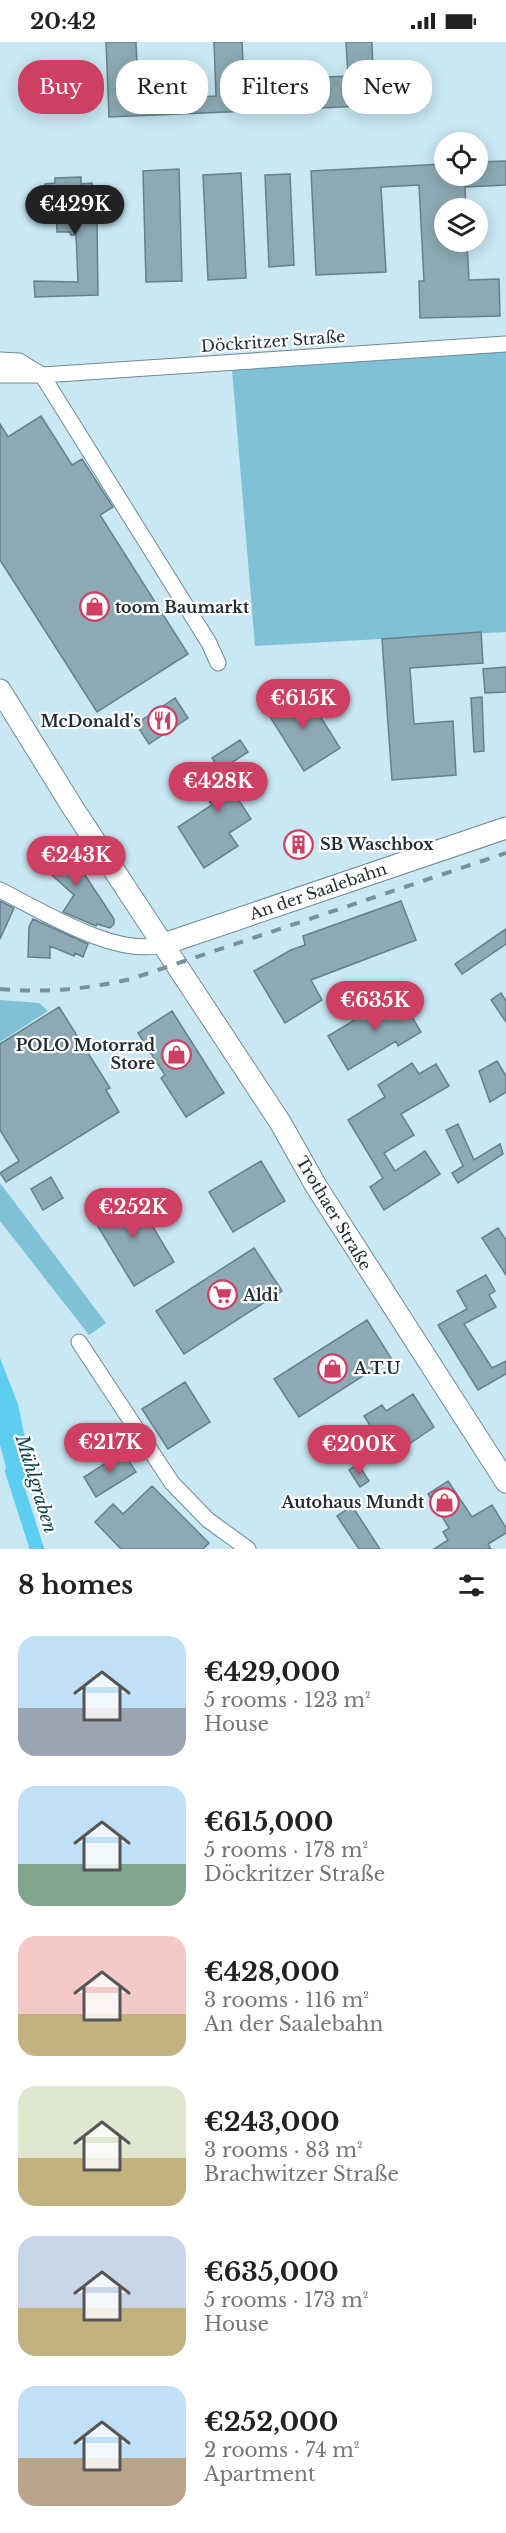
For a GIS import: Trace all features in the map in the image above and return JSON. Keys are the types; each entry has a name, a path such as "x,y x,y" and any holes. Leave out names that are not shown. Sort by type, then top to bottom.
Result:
{"main road":[{"name":"Trothaer Straße","path":"0,690 73,808 280,1122 322,1196 506,1482"},
{"name":"An der Saalebahn","path":"164,944 506,828"}],"street":[{"name":"Döckritzer Straße","path":"0,375 42,375 506,344"},
{"path":"0,360 19,361 42,375 209,643 218,663"},
{"path":"0,890 91,935 127,946 150,947 164,944"},
{"path":"79,1342 172,1483 208,1520 248,1549"}],"shaded area":[{"path":"506,351 506,632 255,646 232,370"},
{"path":"0,1000 39,1003 48,1011 0,1042"},
{"path":"0,1183 106,1323 89,1335 0,1221"},
{"path":"0,1358 18,1404 32,1472 12,1490 0,1445"}],"building":[{"path":"106,42 136,42 137,60 116,60 116,114 178,114 109,117"},
{"path":"214,42 242,42 243,60 220,60 220,112 208,113 208,96 216,96"},
{"path":"346,42 372,42 373,60 347,60"},
{"path":"342,76 342,107 330,107 330,77"},
{"path":"506,161 506,185 488,186 488,162"},
{"path":"434,165 434,186 486,186 465,187 466,198 434,198 434,252 468,252 469,280 499,279 500,316 420,318 419,281 424,281 419,185 381,187 386,272 316,275 311,171"},
{"path":"179,169 182,281 146,282 143,171"},
{"path":"241,173 246,278 208,280 203,175"},
{"path":"290,174 294,265 269,267 265,175"},
{"path":"81,177 81,184 92,183 93,210 103,210 103,222 97,223 98,295 35,297 34,281 78,282 76,235 71,235 70,232 57,232 56,203 46,203 45,184 55,183 55,178"},
{"name":"toom Baumarkt","path":"41,416 72,465 82,459 113,507 100,515 188,654 97,712 0,560 0,424 8,437"},
{"path":"481,632 483,663 410,668 414,724 453,721 456,775 392,780 382,639"},
{"path":"506,667 506,692 485,693 483,669"},
{"path":"303,689 340,748 304,771 267,712"},
{"path":"482,697 484,751 474,752 471,698"},
{"name":"McDonald's","path":"175,698 188,718 149,744 136,724"},
{"path":"240,740 248,752 228,765 237,780 229,785 251,819 229,833 238,846 204,868 178,827 212,805 201,788 223,775 212,758"},
{"name":"SB Waschbox","path":"297,833 308,837 300,855 289,850"},
{"path":"61,839 114,919 114,924 110,928 97,924 96,926 63,912 74,895 44,868 48,865 40,852"},
{"path":"0,901 14,908 0,939"},
{"path":"401,901 416,940 311,980 322,1000 285,1023 254,971 291,950 305,945 303,936"},
{"path":"33,919 88,944 83,957 75,953 74,956 50,946 50,958 28,957 29,927"},
{"path":"506,929 506,944 462,974 455,964"},
{"path":"501,993 506,1001 506,1022 491,1000"},
{"path":"398,994 421,1032 398,1046 396,1041 348,1070 328,1036"},
{"path":"59,1007 110,1088 106,1090 119,1112 6,1182 0,1173 19,1161 0,1130 0,1044"},
{"name":"POLO Motorrad Store","path":"172,1011 224,1093 186,1117 161,1078 165,1075 138,1033"},
{"path":"497,1061 506,1076 506,1092 490,1102 479,1071"},
{"path":"412,1063 419,1074 436,1064 449,1086 401,1114 414,1135 384,1153 395,1171 425,1151 440,1174 384,1210 370,1187 383,1178 348,1120 385,1097 378,1085"},
{"path":"458,1124 474,1160 500,1144 503,1154 458,1183 452,1173 463,1166 446,1130"},
{"path":"261,1161 285,1201 233,1232 209,1192"},
{"path":"51,1177 63,1198 43,1210 31,1189"},
{"path":"132,1192 174,1262 134,1286 91,1215"},
{"path":"498,1228 506,1240 506,1275 482,1238"},
{"path":"254,1248 282,1291 184,1354 156,1311"},
{"path":"486,1275 495,1291 489,1295 496,1307 464,1324 492,1368 506,1361 506,1374 478,1390 438,1325 467,1309 457,1291"},
{"name":"A.T.U","path":"367,1320 391,1358 299,1417 274,1379"},
{"path":"185,1382 210,1422 168,1449 142,1409"},
{"path":"413,1394 434,1427 390,1457 364,1416 382,1405 386,1411"},
{"path":"123,1452 136,1472 96,1497 84,1477"},
{"path":"358,1464 369,1481 360,1487 349,1470"},
{"path":"448,1481 472,1517 492,1505 506,1528 506,1533 488,1544 491,1549 434,1549 448,1540 443,1532 449,1528 428,1494"},
{"path":"152,1486 209,1543 203,1549 121,1549 95,1522 113,1504 123,1514"},
{"path":"352,1506 380,1549 359,1549 337,1516"}],"waterway":[{"name":"Mühlgraben","path":"12,1471 37,1549"}],"railway":[{"path":"0,989 33,991 66,989 131,979 506,853"}],"place":[{"name":"toom Baumarkt","path":"94,607"},
{"name":"McDonald's","path":"162,721"},
{"name":"SB Waschbox","path":"299,844"},
{"name":"POLO Motorrad Store","path":"176,1054"},
{"name":"Aldi","path":"222,1295"},
{"name":"A.T.U","path":"333,1368"},
{"name":"Autohaus Mundt","path":"445,1502"}]}
